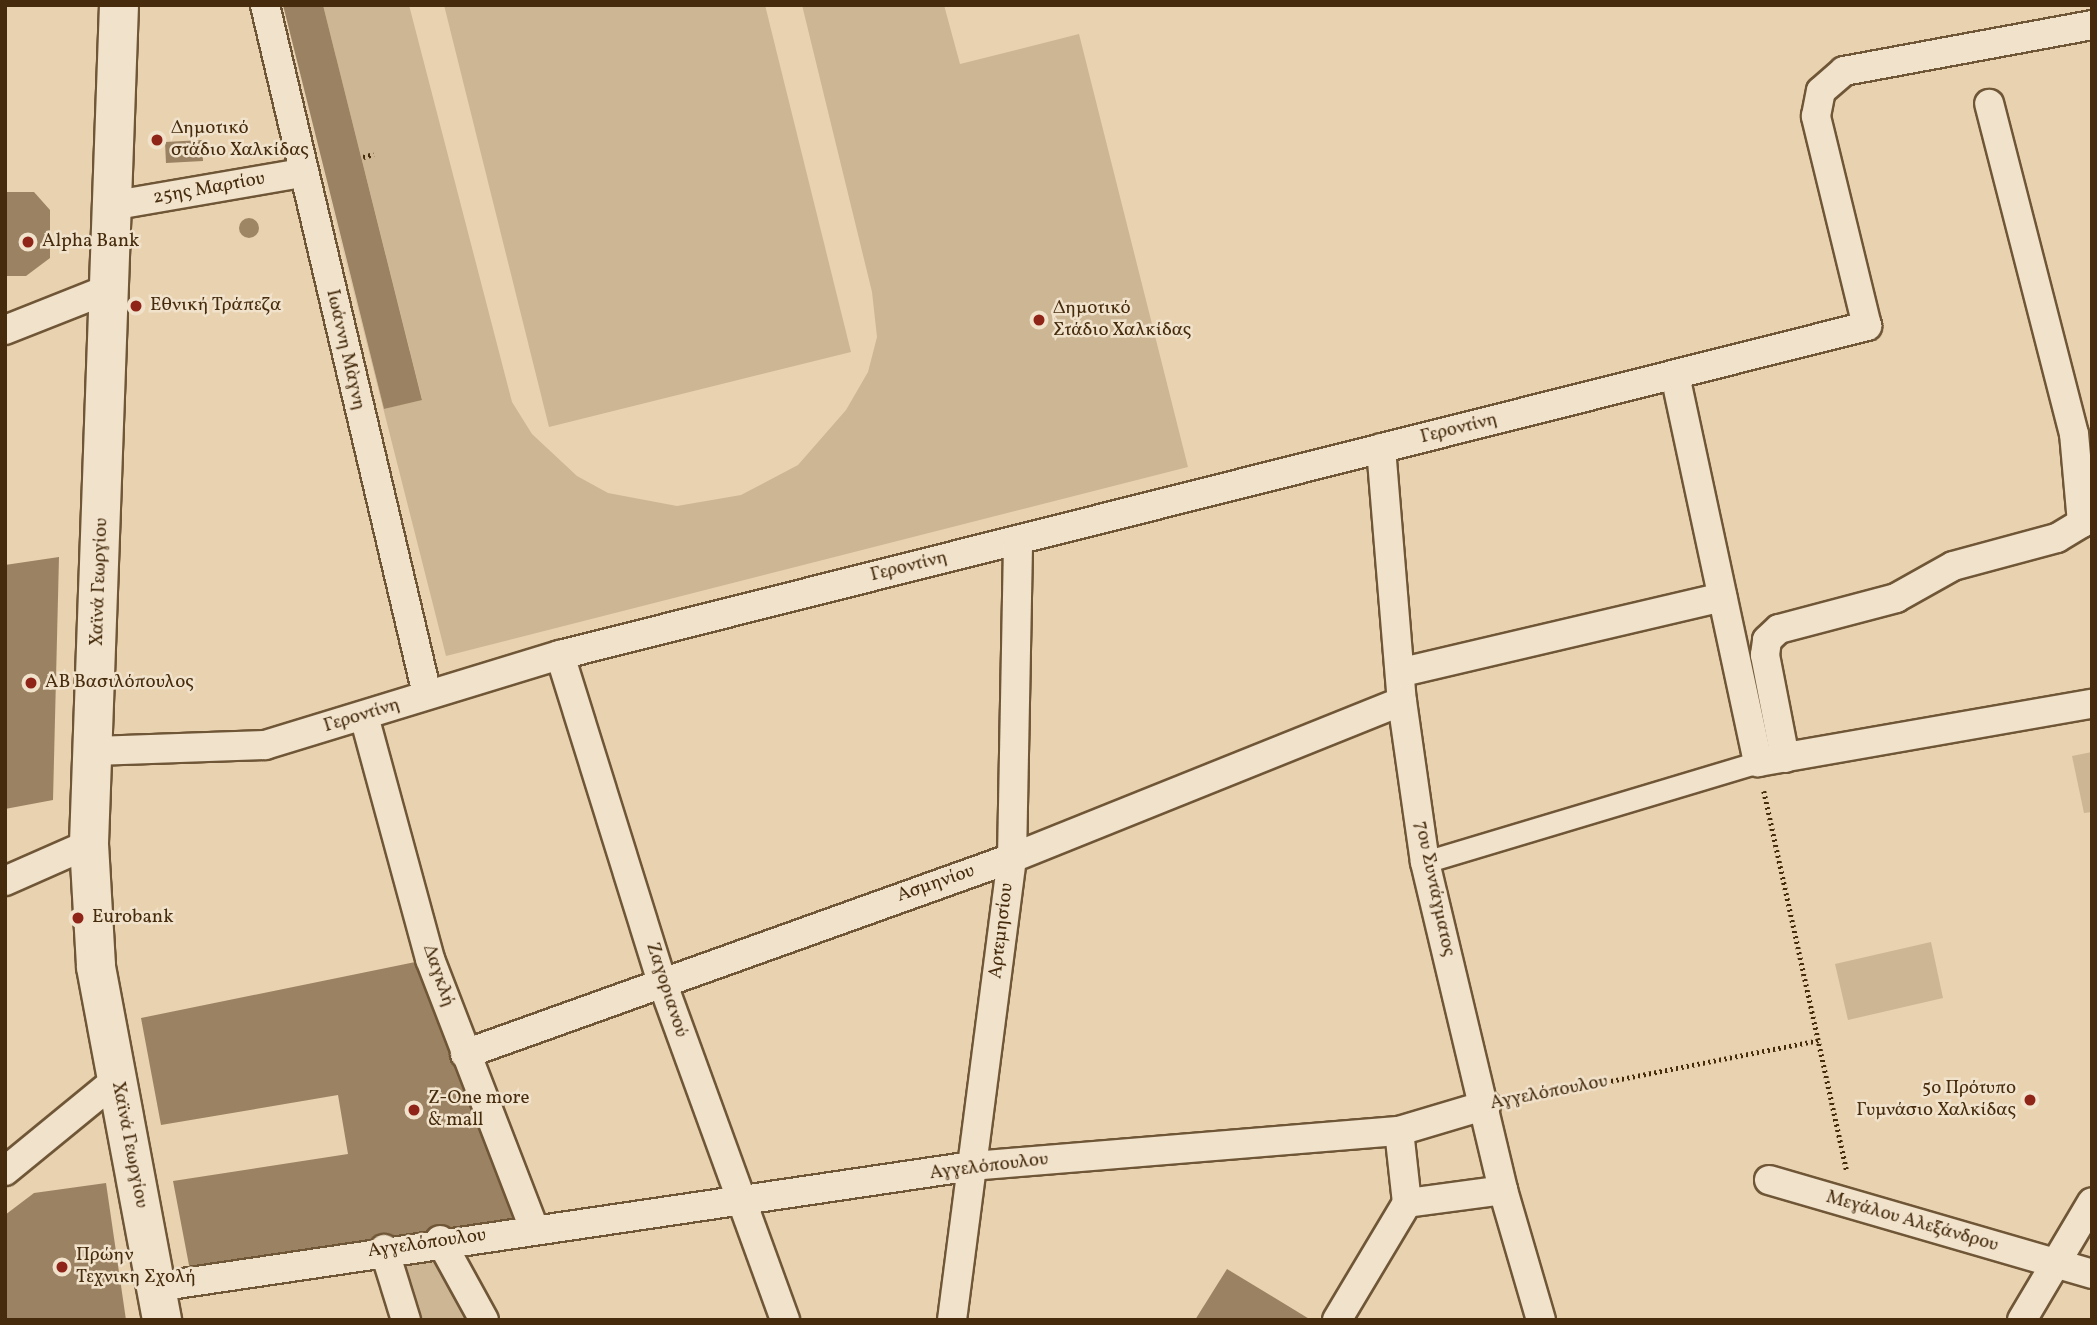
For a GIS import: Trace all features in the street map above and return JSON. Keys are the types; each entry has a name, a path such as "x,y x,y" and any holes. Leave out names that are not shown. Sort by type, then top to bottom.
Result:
{"main road":[{"name":"Χαϊνά Γεωργίου","path":"119,5 116,205 89,844 96,967 159,1303"}],"street":[{"name":"Ιωάννη Μὰγνη","path":"265,5 302,173 427,694"},
{"name":"Γεροντίνη","path":"94,751 265,745 560,655 1867,326 1816,116 1821,91 1844,71 2092,25"},
{"path":"1772,760 1765,655 1767,640 1779,629 1895,598 1953,566 2057,538 2081,523 2074,434 1989,104"},
{"name":"25ης Μαρτίου","path":"116,205 302,173"},
{"path":"5,330 111,288"},
{"path":"1675,375 1722,597 1772,760"},
{"name":"7ου Συντάγματος","path":"1381,448 1403,672 1402,701 1425,862 1486,1105 1503,1190 1541,1320"},
{"name":"Αρτεμησίου","path":"952,1320 1012,858 1018,540"},
{"path":"1403,672 1722,597"},
{"name":"Ζαγοριανού","path":"560,655 661,979 740,1205 785,1320"},
{"name":"Ασμηνίου","path":"465,1054 661,979 1012,858 1402,701"},
{"path":"1425,862 1772,760 2092,704"},
{"name":"Δαγκλή","path":"364,716 430,959 534,1230"},
{"path":"5,881 89,844"},
{"path":"5,1171 116,1080"},
{"name":"Αγγελόπουλου","path":"159,1303 384,1249 440,1240 740,1205 972,1166 1399,1131 1486,1105"},
{"path":"1337,1320 1407,1203 1399,1131"},
{"name":"Μεγάλου Αλεξάνδρου","path":"1769,1180 2092,1274"},
{"path":"1407,1203 1503,1190"},
{"path":"2022,1320 2092,1202"},
{"path":"440,1240 484,1320"},
{"path":"384,1249 405,1320"}],"path":[{"path":"363,157 374,154"},
{"path":"1772,760 1819,1040 1853,1205"},
{"name":"Αγγελόπουλου","path":"1486,1105 1819,1040"}],"shaded area":[{"name":"Δημοτικό Στάδιο Χαλκίδας","path":"281,5 384,409 422,399 323,5 409,5 512,402 532,434 577,476 608,493 677,506 741,495 798,465 846,410 868,372 877,337 872,292 802,5 944,5 960,64 1079,34 1188,467 446,656"},
{"path":"444,5 765,5 851,352 549,427"},
{"path":"2092,752 2092,812 2084,813 2072,756"},
{"path":"1931,942 1943,998 1848,1020 1835,964"},
{"path":"440,1240 484,1320 406,1320 384,1249"}],"building":[{"path":"283,5 323,5 422,400 384,409"},
{"path":"202,140 203,161 166,163 165,142"},
{"path":"5,192 34,192 50,210 50,258 26,276 5,276"},
{"name":"ΑΒ Βασιλόπουλος","path":"59,557 53,800 5,809 5,565"},
{"name":"Z-One more & mall","path":"430,959 534,1229 192,1281 173,1181 348,1154 338,1095 161,1125 141,1018"},
{"name":"Πρώην Τεχνικη Σχολή","path":"106,1183 126,1320 5,1320 5,1215 34,1193"},
{"path":"1227,1269 1311,1320 1195,1320"}],"place":[{"name":"Δημοτικό στάδιο Χαλκίδας","path":"157,140"},
{"name":"Alpha Bank","path":"28,242"},
{"name":"Εθνική Τράπεζα","path":"136,306"},
{"name":"Δημοτικό Στάδιο Χαλκίδας","path":"1039,320"},
{"name":"ΑΒ Βασιλόπουλος","path":"31,683"},
{"name":"Eurobank","path":"78,918"},
{"name":"5ο Πρότυπο Γυμνάσιο Χαλκίδας","path":"2030,1100"},
{"name":"Z-One more & mall","path":"414,1110"},
{"name":"Πρώην Τεχνικη Σχολή","path":"62,1267"}]}
